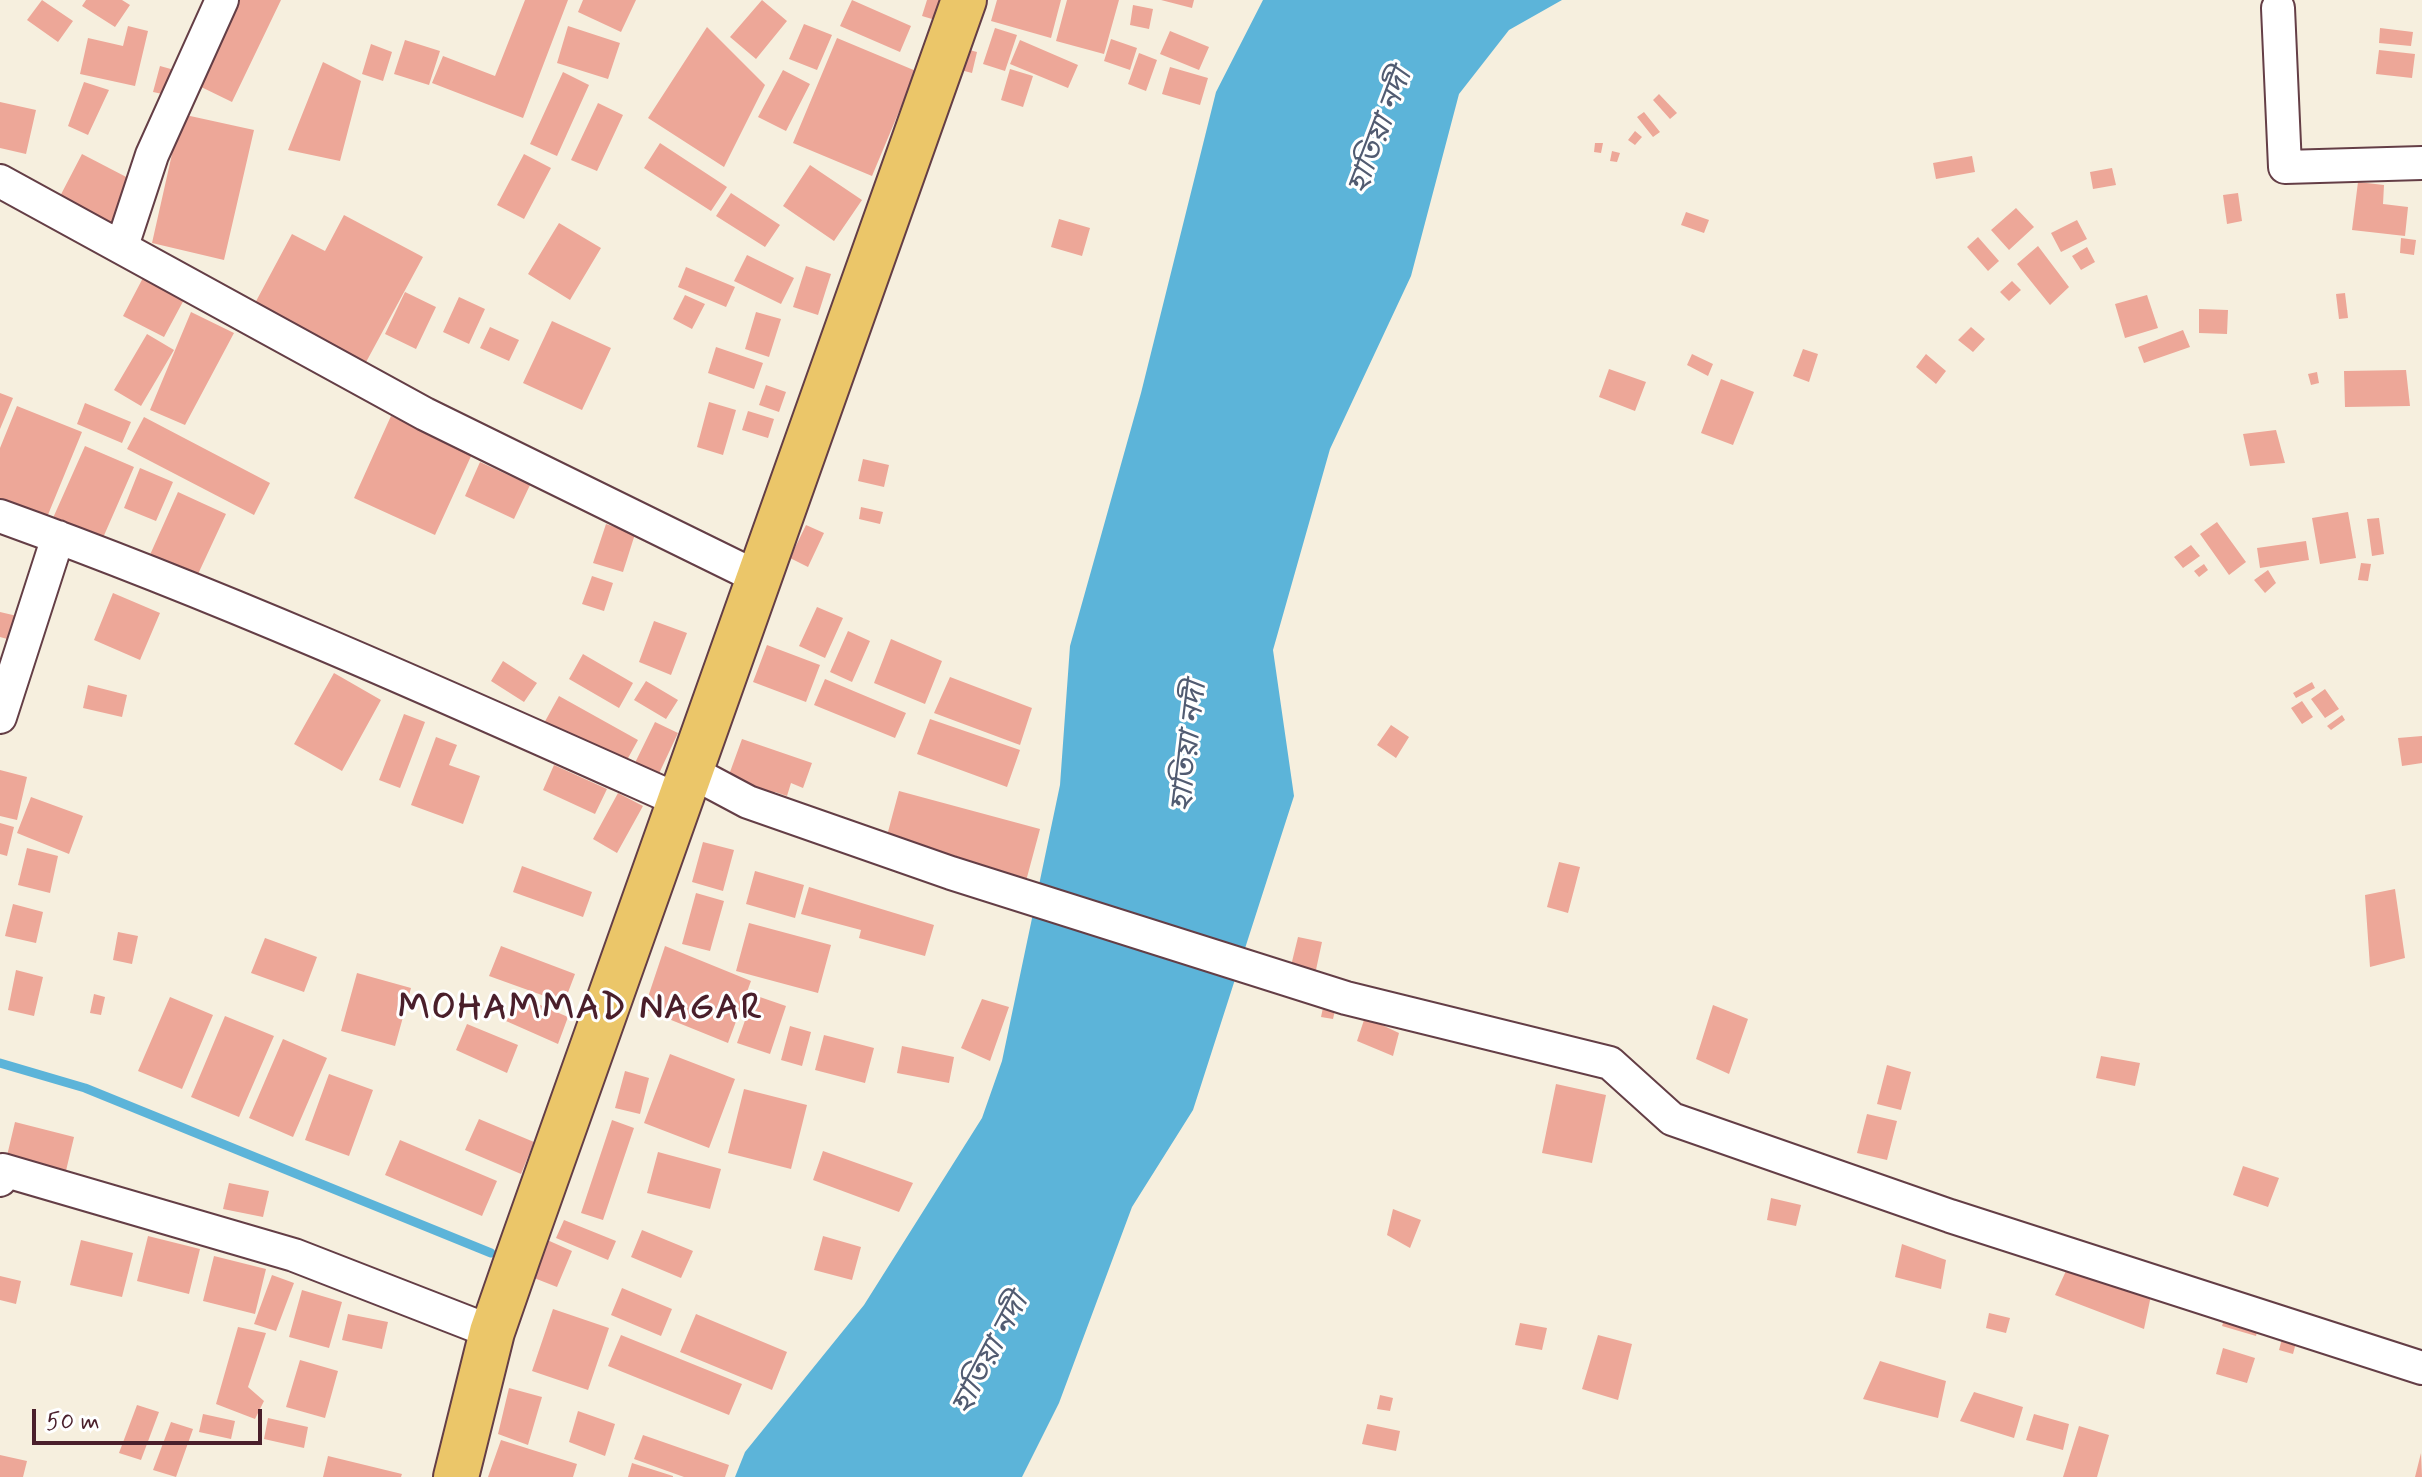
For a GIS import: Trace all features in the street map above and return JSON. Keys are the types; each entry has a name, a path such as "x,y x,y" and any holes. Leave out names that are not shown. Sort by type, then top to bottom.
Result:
{"main road":[{"path":"456,1477 492,1332 683,785 964,0"}],"street":[{"path":"122,246 152,155 222,0"},
{"path":"2278,8 2285,167 2422,163"},
{"path":"0,181 425,414 757,577"},
{"path":"0,516 683,785 748,802 951,873 1346,998 1610,1063 1672,1119 1950,1216 2422,1368"},
{"path":"0,717 58,537"},
{"path":"0,1180 3,1170 294,1255 492,1332"}],"water":[{"name":"হাতিয়া নদী","path":"1263,0 1562,0 1509,30 1459,94 1411,276 1330,449 1273,650 1294,796 1193,1110 1132,1207 1059,1403 1022,1477 735,1477 745,1452 864,1305 982,1118 1002,1061 1060,785 1070,646 1141,393 1216,92"}],"building":[{"path":"42,0 73,21 58,42 27,20"},
{"path":"86,0 122,0 130,5 115,27 82,6"},
{"path":"235,0 281,0 232,102 195,84"},
{"path":"525,0 568,0 523,118 432,83 443,56 495,76"},
{"path":"583,0 636,0 621,32 578,12"},
{"path":"762,0 787,21 756,59 730,37"},
{"path":"852,0 911,26 900,52 840,26"},
{"path":"927,0 949,0 942,22 922,16"},
{"path":"997,0 1061,0 1051,38 991,21"},
{"path":"1067,0 1119,0 1104,54 1056,41"},
{"path":"1161,0 1194,0 1192,8"},
{"path":"1133,5 1153,9 1149,29 1130,25"},
{"path":"804,24 832,35 817,70 789,59"},
{"path":"128,26 148,31 135,86 80,74 88,38 123,46"},
{"path":"568,26 620,43 608,79 557,63"},
{"path":"707,27 765,85 724,167 648,118"},
{"path":"995,28 1017,35 1005,71 983,64"},
{"path":"2380,28 2413,32 2411,46 2379,43"},
{"path":"1170,31 1209,47 1199,70 1160,54"},
{"path":"837,38 916,71 872,176 793,143"},
{"path":"1111,39 1137,48 1130,70 1104,61"},
{"path":"405,40 440,51 429,85 394,74"},
{"path":"1020,40 1078,65 1068,88 1010,64"},
{"path":"371,44 392,52 383,81 362,74"},
{"path":"958,47 977,52 972,73 953,68"},
{"path":"2379,50 2415,54 2412,78 2376,74"},
{"path":"1139,53 1157,60 1146,91 1128,84"},
{"path":"323,62 361,81 340,161 288,150"},
{"path":"160,66 178,71 172,96 153,92"},
{"path":"1170,67 1208,78 1200,105 1162,94"},
{"path":"1010,69 1033,76 1023,107 1001,100"},
{"path":"783,70 810,84 786,131 758,117"},
{"path":"563,72 589,85 557,156 530,144"},
{"path":"84,82 109,90 88,135 68,126"},
{"path":"1659,94 1677,113 1670,119 1653,100"},
{"path":"0,102 36,110 26,154 0,148"},
{"path":"598,103 623,115 597,171 571,160"},
{"path":"1644,112 1660,132 1653,137 1637,117"},
{"path":"181,114 254,130 224,260 152,243"},
{"path":"1635,131 1642,137 1635,145 1628,140"},
{"path":"660,143 727,187 711,211 644,168"},
{"path":"1595,143 1603,143 1601,153 1594,152"},
{"path":"1612,151 1620,153 1617,162 1610,161"},
{"path":"82,154 134,181 107,231 56,204"},
{"path":"524,154 551,168 524,219 497,205"},
{"path":"1972,156 1975,172 1936,179 1933,163"},
{"path":"810,165 862,200 834,241 783,206"},
{"path":"2112,168 2116,185 2093,189 2090,172"},
{"path":"2358,182 2384,185 2383,204 2408,207 2405,236 2352,230"},
{"path":"731,193 780,225 765,247 716,216"},
{"path":"2238,193 2242,221 2227,224 2223,195"},
{"path":"2016,208 2034,227 2009,250 1991,230"},
{"path":"1686,212 1709,220 1704,233 1681,225"},
{"path":"344,215 423,257 365,364 254,305 292,234 325,251"},
{"path":"1059,219 1090,228 1082,256 1051,247"},
{"path":"2077,220 2087,239 2061,252 2051,233"},
{"path":"559,223 601,248 570,300 528,274"},
{"path":"1978,237 1999,261 1988,271 1967,247"},
{"path":"2401,238 2416,240 2414,255 2400,253"},
{"path":"2038,246 2069,287 2050,305 2017,264"},
{"path":"2087,247 2095,262 2081,270 2072,256"},
{"path":"747,255 794,278 781,304 734,281"},
{"path":"806,266 831,274 818,315 793,307"},
{"path":"686,267 735,287 726,307 678,287"},
{"path":"145,274 186,296 164,337 123,316"},
{"path":"2012,281 2021,290 2009,301 2000,292"},
{"path":"405,292 436,307 416,349 385,334"},
{"path":"2345,293 2348,318 2339,319 2336,294"},
{"path":"685,295 705,304 692,329 673,319"},
{"path":"2147,295 2158,328 2125,338 2115,304"},
{"path":"459,297 485,309 469,344 443,332"},
{"path":"2199,309 2228,310 2227,334 2199,333"},
{"path":"191,312 234,333 185,425 150,410"},
{"path":"756,312 781,319 769,357 745,349"},
{"path":"552,321 611,348 582,410 523,383"},
{"path":"490,327 519,340 509,361 480,348"},
{"path":"1971,327 1985,339 1973,352 1958,340"},
{"path":"2183,330 2190,347 2144,363 2138,347"},
{"path":"147,334 174,350 141,406 114,390"},
{"path":"716,347 763,363 754,389 708,373"},
{"path":"1803,349 1818,354 1809,382 1793,376"},
{"path":"1692,354 1713,364 1708,376 1687,365"},
{"path":"1926,354 1946,371 1936,384 1916,367"},
{"path":"1609,369 1646,382 1635,411 1599,397"},
{"path":"2406,370 2410,406 2345,407 2344,371"},
{"path":"2317,372 2319,383 2311,385 2308,374"},
{"path":"1721,379 1754,392 1733,445 1701,433"},
{"path":"766,385 786,392 779,412 759,405"},
{"path":"0,393 13,398 0,429"},
{"path":"709,402 736,410 723,455 697,447"},
{"path":"85,403 131,422 122,443 77,424"},
{"path":"17,406 82,432 45,522 0,504 0,448"},
{"path":"748,411 774,419 768,438 742,430"},
{"path":"391,416 472,454 435,535 354,498"},
{"path":"144,417 270,483 254,515 127,449"},
{"path":"2276,430 2285,463 2250,466 2243,434"},
{"path":"85,446 134,467 102,540 53,518"},
{"path":"863,459 889,465 884,487 858,481"},
{"path":"480,462 530,485 514,519 465,496"},
{"path":"140,468 173,482 156,521 124,508"},
{"path":"178,492 226,514 192,587 145,566"},
{"path":"861,507 883,512 880,524 859,519"},
{"path":"2348,512 2356,558 2320,564 2312,518"},
{"path":"2379,518 2384,554 2372,556 2367,519"},
{"path":"2217,522 2246,562 2229,575 2200,534"},
{"path":"606,524 635,534 623,572 593,563"},
{"path":"806,525 824,533 808,567 790,558"},
{"path":"2306,541 2309,560 2260,568 2257,548"},
{"path":"2191,545 2200,556 2183,568 2174,557"},
{"path":"2361,563 2371,564 2368,581 2358,580"},
{"path":"2204,564 2208,570 2199,577 2194,571"},
{"path":"2268,570 2276,583 2265,593 2254,580"},
{"path":"592,576 613,583 604,611 582,604"},
{"path":"113,593 160,613 140,660 94,640"},
{"path":"817,607 843,618 825,658 799,646"},
{"path":"0,612 17,616 11,640 0,637"},
{"path":"654,621 687,633 671,675 639,662"},
{"path":"848,631 870,641 852,682 830,672"},
{"path":"891,639 942,661 925,704 874,683"},
{"path":"767,645 820,665 806,702 753,682"},
{"path":"583,654 633,683 619,708 569,679"},
{"path":"503,661 537,683 524,702 491,681"},
{"path":"334,673 381,700 342,771 294,744"},
{"path":"950,677 1032,708 1020,745 934,713"},
{"path":"825,679 906,713 895,738 814,705"},
{"path":"646,681 678,700 666,719 634,700"},
{"path":"2312,682 2315,688 2296,698 2293,693"},
{"path":"88,685 127,695 122,717 83,708"},
{"path":"2325,689 2339,709 2325,718 2311,699"},
{"path":"559,696 638,740 622,769 543,725"},
{"path":"2302,701 2313,717 2302,724 2291,708"},
{"path":"404,714 425,722 400,788 379,780"},
{"path":"2342,715 2345,720 2331,730 2327,726"},
{"path":"930,719 1020,750 1007,787 917,754"},
{"path":"655,722 678,733 655,782 631,771"},
{"path":"1391,725 1409,737 1396,758 1377,745"},
{"path":"2422,736 2422,763 2402,766 2398,738"},
{"path":"436,737 457,745 449,765 480,776 463,824 411,805"},
{"path":"742,739 812,763 803,788 791,783 787,796 775,792 773,800 726,783"},
{"path":"554,765 607,789 595,814 543,790"},
{"path":"0,770 27,777 17,820 0,816"},
{"path":"899,791 1040,829 1026,881 885,843"},
{"path":"618,793 643,806 617,853 593,839"},
{"path":"31,797 83,816 69,854 17,833"},
{"path":"0,823 14,827 7,856 0,854"},
{"path":"703,842 734,850 723,891 692,882"},
{"path":"27,848 58,856 50,893 18,885"},
{"path":"1559,862 1580,867 1568,913 1547,907"},
{"path":"522,866 592,892 583,917 513,892"},
{"path":"755,871 804,885 795,918 746,904"},
{"path":"809,887 934,925 925,956 859,938 861,930 801,914"},
{"path":"2395,889 2405,958 2370,967 2365,895"},
{"path":"696,893 724,901 710,951 682,944"},
{"path":"13,904 43,912 36,943 5,936"},
{"path":"749,923 831,945 818,993 736,971"},
{"path":"118,932 138,936 132,964 113,960"},
{"path":"1298,937 1322,942 1314,979 1289,974"},
{"path":"265,938 317,957 304,992 251,973"},
{"path":"501,946 575,974 564,1003 489,976"},
{"path":"665,946 751,981 728,1043 644,1009"},
{"path":"16,970 43,977 34,1016 8,1010"},
{"path":"357,973 411,988 395,1046 341,1031"},
{"path":"94,994 105,997 101,1015 90,1013"},
{"path":"517,995 568,1017 558,1044 506,1021"},
{"path":"754,995 786,1006 770,1054 737,1043"},
{"path":"170,997 213,1015 182,1089 138,1071"},
{"path":"982,999 1009,1007 990,1061 961,1048"},
{"path":"1324,1003 1336,1006 1333,1019 1321,1017"},
{"path":"1713,1005 1748,1019 1729,1074 1696,1059"},
{"path":"225,1016 274,1036 239,1117 191,1097"},
{"path":"1365,1017 1399,1033 1393,1056 1357,1041"},
{"path":"467,1024 518,1045 507,1073 456,1050"},
{"path":"790,1026 811,1032 802,1066 781,1060"},
{"path":"824,1035 874,1048 865,1083 815,1070"},
{"path":"283,1039 327,1058 293,1137 249,1118"},
{"path":"902,1046 954,1057 949,1083 897,1073"},
{"path":"670,1054 735,1079 709,1148 644,1123"},
{"path":"2101,1056 2140,1063 2135,1086 2096,1078"},
{"path":"1887,1065 1911,1072 1901,1110 1877,1104"},
{"path":"625,1071 649,1078 640,1114 615,1108"},
{"path":"329,1074 373,1090 349,1156 305,1140"},
{"path":"1556,1084 1606,1095 1592,1163 1542,1153"},
{"path":"744,1089 807,1105 791,1169 728,1153"},
{"path":"1867,1114 1897,1121 1887,1160 1857,1153"},
{"path":"479,1119 534,1142 521,1174 465,1150"},
{"path":"612,1120 634,1128 603,1220 581,1213"},
{"path":"15,1122 74,1137 65,1175 6,1160"},
{"path":"400,1140 497,1181 482,1216 385,1175"},
{"path":"823,1151 913,1183 899,1212 813,1180"},
{"path":"658,1152 721,1169 710,1209 647,1193"},
{"path":"2243,1166 2279,1178 2268,1207 2233,1195"},
{"path":"229,1183 269,1191 263,1217 223,1209"},
{"path":"1771,1198 1801,1205 1796,1226 1767,1220"},
{"path":"1393,1209 1421,1220 1410,1248 1387,1235"},
{"path":"564,1220 616,1241 608,1260 556,1238"},
{"path":"642,1230 693,1251 681,1278 631,1257"},
{"path":"148,1236 200,1249 189,1294 137,1281"},
{"path":"823,1236 861,1247 852,1280 814,1270"},
{"path":"545,1239 572,1251 557,1287 529,1276"},
{"path":"81,1240 133,1253 122,1297 70,1285"},
{"path":"1902,1244 1946,1260 1941,1289 1895,1277"},
{"path":"214,1256 266,1269 255,1314 203,1301"},
{"path":"2070,1262 2154,1281 2144,1329 2055,1295"},
{"path":"272,1275 294,1283 276,1331 254,1324"},
{"path":"0,1276 21,1281 16,1304 0,1300"},
{"path":"622,1288 672,1309 661,1336 611,1315"},
{"path":"302,1290 342,1302 329,1348 289,1337"},
{"path":"553,1309 609,1328 588,1390 532,1371"},
{"path":"1989,1313 2010,1318 2006,1333 1986,1328"},
{"path":"348,1314 388,1322 382,1349 342,1340"},
{"path":"696,1314 787,1352 772,1390 680,1352"},
{"path":"2226,1314 2259,1323 2256,1336 2222,1326"},
{"path":"1520,1323 1547,1328 1542,1350 1515,1345"},
{"path":"238,1327 266,1333 248,1387 264,1401 255,1419 216,1404"},
{"path":"621,1335 742,1384 729,1415 608,1366"},
{"path":"1598,1335 1632,1344 1618,1400 1582,1389"},
{"path":"2283,1335 2297,1339 2293,1354 2279,1350"},
{"path":"2223,1348 2255,1358 2247,1383 2216,1374"},
{"path":"300,1360 338,1371 325,1418 286,1407"},
{"path":"1880,1361 1946,1381 1938,1418 1863,1399"},
{"path":"509,1388 542,1397 528,1445 498,1434"},
{"path":"1974,1392 2023,1407 2014,1438 1960,1421"},
{"path":"1380,1395 1393,1398 1390,1411 1377,1409"},
{"path":"137,1405 159,1412 141,1460 119,1453"},
{"path":"578,1411 615,1424 605,1456 569,1442"},
{"path":"203,1414 235,1421 231,1439 199,1432"},
{"path":"2034,1414 2069,1424 2063,1450 2026,1440"},
{"path":"268,1418 308,1427 304,1448 264,1439"},
{"path":"171,1422 193,1429 176,1477 153,1470"},
{"path":"1367,1424 1400,1431 1396,1451 1362,1444"},
{"path":"2079,1426 2109,1435 2097,1477 2063,1477"},
{"path":"643,1435 729,1465 725,1477 684,1477 634,1459"},
{"path":"501,1440 577,1464 573,1477 488,1477"},
{"path":"2421,1453 2422,1477 2415,1477"},
{"path":"0,1455 27,1461 23,1477 0,1477"},
{"path":"328,1456 402,1474 401,1477 323,1477"},
{"path":"632,1463 673,1476 673,1477 628,1477"}],"waterway":[{"path":"0,1063 85,1088 491,1253"}],"district":[{"name":"MOHAMMAD NAGAR","path":"581,1010"}]}
